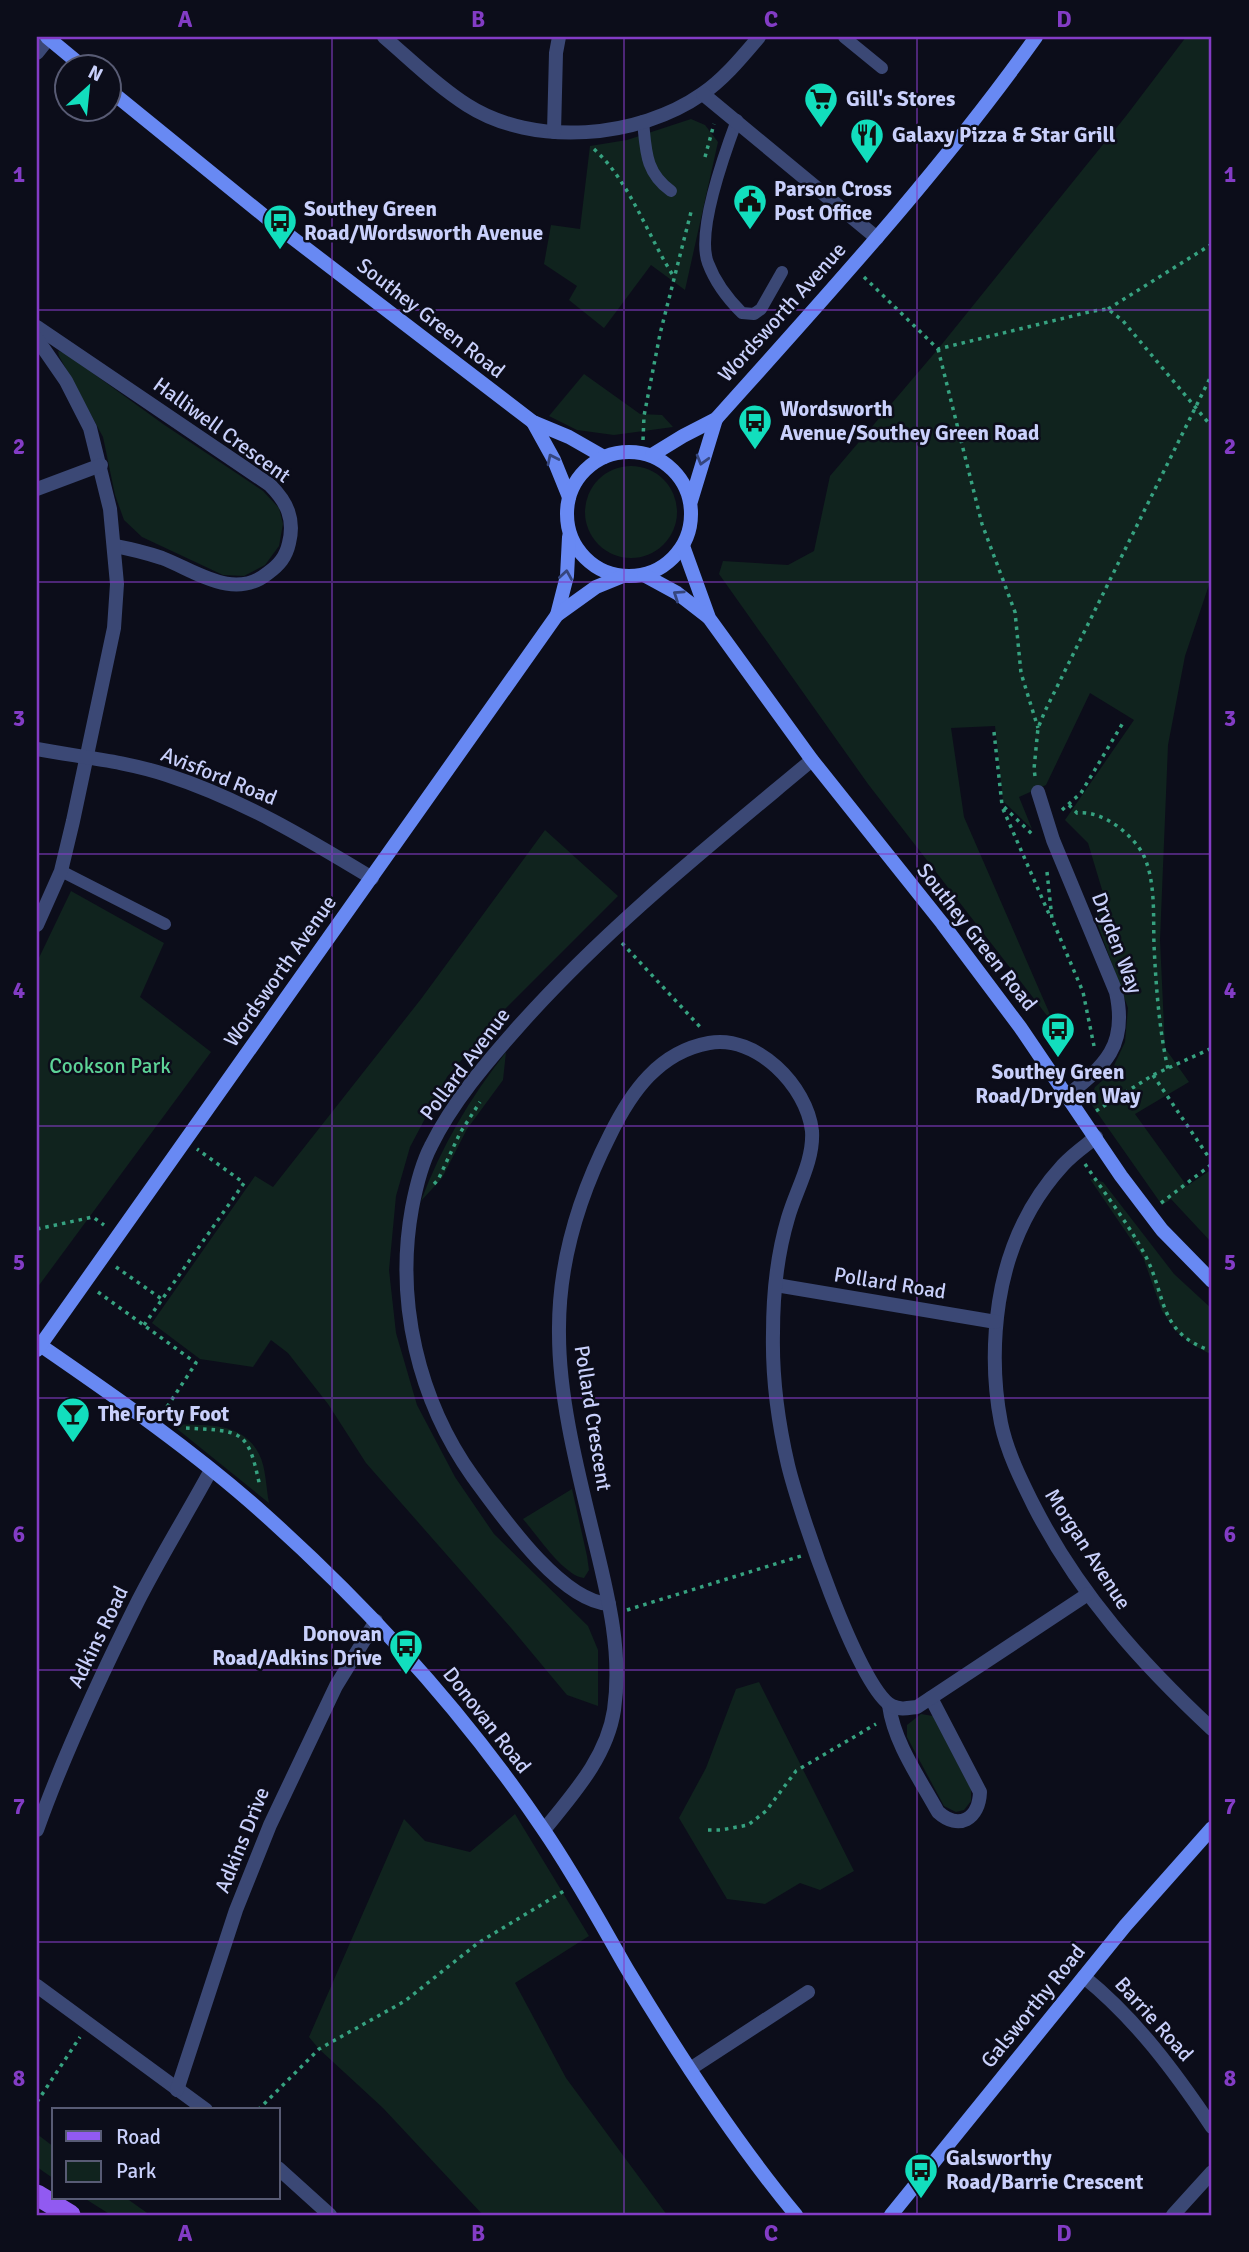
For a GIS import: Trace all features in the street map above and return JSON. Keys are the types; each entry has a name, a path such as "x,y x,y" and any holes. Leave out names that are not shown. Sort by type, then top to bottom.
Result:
{"main road":[{"path":"37,2195 70,2215"}],"street":[{"path":"37,53 48,37 66,52"},
{"path":"384,37 469,106 513,125 554,132 621,127 678,107 703,94 729,72 759,37"},
{"path":"554,132 556,53 559,37"},
{"name":"Wordsworth Avenue","path":"647,454 716,418 930,177 1036,37"},
{"path":"703,94 877,238"},
{"name":"Southey Green Road","path":"122,100 273,223 533,422 569,437 604,457"},
{"name":"Halliwell Crescent","path":"37,327 270,485 283,498 290,515 292,531 286,553 278,565 262,578 245,585 226,585 163,558 115,546"},
{"path":"37,339 66,381 89,428 110,509 117,584 114,628 61,871 37,925"},
{"name":"Wordsworth Avenue","path":"691,501 716,418"},
{"name":"Southey Green Road","path":"533,422 554,460 569,497"},
{"path":"623,451 647,454 670,466 683,482 691,501 692,517 683,546 666,564 645,575 623,576 606,572 590,563 578,550 570,534 566,516 569,497 576,480 588,466 604,457 623,451"},
{"path":"37,489 101,466"},
{"name":"Wordsworth Avenue","path":"557,615 567,576 570,534"},
{"name":"Southey Green Road","path":"683,546 709,618"},
{"name":"Southey Green Road","path":"645,575 677,593 709,618 812,760 942,923 1020,1027 1149,1213 1212,1281"},
{"name":"Wordsworth Avenue","path":"38,1347 557,615 596,587 623,576"},
{"name":"Avisford Road","path":"37,749 122,763 215,793 264,815 372,878"},
{"name":"Pollard Avenue","path":"610,1609 595,1603 566,1584 534,1555 462,1461 439,1418 422,1376 411,1329 406,1281 407,1234 413,1200 430,1146 458,1102 492,1056 555,986 686,863 812,760"},
{"name":"Dryden Way","path":"1038,792 1053,841 1116,992 1120,1011 1113,1048 1108,1059 1067,1096"},
{"path":"714,1041 758,1052 778,1067 793,1085 805,1108 811,1130 810,1154 788,1217 779,1256 773,1334 776,1397 789,1467 827,1585 853,1647 876,1689 889,1705 891,1721 903,1748 938,1812 946,1819 956,1822 967,1820 975,1813 980,1803 980,1792 931,1698"},
{"name":"Pollard Crescent","path":"544,1830 590,1770 605,1743 614,1711 616,1663 610,1609 566,1409 559,1336 561,1286 575,1220 600,1155 622,1110 644,1079 666,1059 714,1041"},
{"name":"Morgan Avenue","path":"1096,1137 1065,1163 1042,1192 1019,1231 1003,1275 993,1369 1001,1424 1018,1475 1049,1535 1088,1594 1163,1684 1212,1729"},
{"name":"Pollard Road","path":"776,1285 996,1322"},
{"name":"Donovan Road","path":"38,1347 103,1388 263,1513 376,1621 432,1683 476,1737 544,1830 690,2069 741,2144 796,2215"},
{"name":"Adkins Road","path":"37,1830 92,1696 139,1599 211,1470"},
{"path":"889,1705 904,1709 916,1707 1088,1594"},
{"name":"Adkins Drive","path":"177,2090 236,1910 270,1825 336,1686 376,1621"},
{"name":"Galsworthy Road","path":"891,2215 1125,1926 1212,1828"},
{"name":"Barrie Road","path":"1084,1977 1130,2019 1184,2085 1212,2127"},
{"path":"37,1986 203,2108"},
{"path":"690,2069 808,1992"},
{"path":"280,2170 330,2215"},
{"path":"1173,2215 1212,2172"}],"lane":[{"path":"844,37 882,68"},
{"path":"737,120 719,167 704,240 708,262 727,297 742,313 754,314 761,309 782,272"},
{"path":"643,121 650,167 658,182 671,191"},
{"path":"61,871 165,925"}],"path":[{"path":"705,158 719,105"},
{"path":"576,132 610,167 634,204 674,277"},
{"path":"647,454 644,416 660,334 691,211"},
{"path":"938,349 1108,309 1212,244"},
{"path":"853,265 938,349 982,524 1015,612 1021,673 1038,728"},
{"path":"1108,309 1123,321 1212,427"},
{"path":"1038,792 1034,769 1038,728 1212,374"},
{"path":"1047,820 1069,805 1080,793 1125,721"},
{"path":"994,733 1002,805 1083,992 1098,1070"},
{"path":"1002,805 1044,845 1053,841"},
{"path":"1069,805 1077,813 1088,812 1129,835 1143,855 1151,883 1163,1049 1168,1069"},
{"path":"1047,870 1052,919"},
{"path":"611,931 714,1041"},
{"path":"1083,1119 1153,1075 1212,1048"},
{"path":"1149,1213 1212,1163 1153,1075"},
{"path":"413,1200 438,1180 460,1133 483,1098"},
{"path":"144,1325 244,1183 186,1141"},
{"path":"1077,1152 1146,1256 1166,1314 1184,1337 1212,1351"},
{"path":"37,1228 93,1217 118,1235"},
{"path":"102,1256 163,1300"},
{"path":"84,1282 196,1363 157,1428"},
{"path":"157,1428 228,1431 242,1438 252,1452 261,1489 263,1513"},
{"path":"610,1609 816,1551"},
{"path":"708,1830 748,1825 766,1811 796,1771 881,1720 891,1721"},
{"path":"260,2108 319,2049 405,2001 478,1942 578,1883"},
{"path":"37,2102 89,2024"}],"green space":[{"path":"1186,37 1212,37 1212,576 1185,656 1168,745 1160,940 1165,1048 1189,1082 1135,1114 1187,1186 1212,1169 1212,1243 1171,1199 1162,1205 1089,1101 1095,1087 1110,1074 1125,1042 1128,1008 1096,920 1106,903 1088,843 1065,820 1134,720 1090,693 1046,785 1019,797 1032,829 1003,801 995,726 951,728 964,817 1055,1026 868,784 719,574 723,561 788,565 814,551 830,476 938,349 1126,116"},
{"path":"691,119 705,125 718,142 685,290 651,265 604,328 569,300 577,286 544,264 551,225 580,229 590,146 627,140"},
{"path":"58,351 65,353 163,424 263,491 279,508 283,524 279,546 265,565 244,576 223,575 142,537 124,520 115,495 103,437"},
{"path":"584,374 640,414 662,415 673,427 614,435 577,430 549,416"},
{"path":"631,466 648,470 663,480 673,495 677,512 673,529 663,544 648,554 631,558 614,554 599,544 589,529 585,512 589,495 599,480 614,470"},
{"path":"545,830 618,896 503,1011 447,1077 410,1147 396,1196 389,1270 396,1333 417,1405 455,1477 494,1534 588,1626 598,1650 598,1706 567,1695 366,1463 328,1404 288,1353 271,1340 253,1367 200,1359 152,1323 255,1176 273,1187 421,999"},
{"name":"Cookson Park","path":"71,891 164,943 140,997 211,1052 37,1288 37,962"},
{"path":"506,1052 503,1080 467,1129 442,1178 421,1201 458,1124 480,1087"},
{"path":"1090,1179 1103,1182 1174,1274 1212,1309 1212,1355 1193,1345 1176,1331 1162,1311 1143,1257"},
{"path":"171,1424 208,1425 243,1435 252,1443 261,1459 269,1503"},
{"path":"572,1489 589,1570 584,1578 576,1576 560,1563 523,1519"},
{"path":"759,1682 854,1871 820,1890 800,1883 765,1904 727,1899 679,1818 706,1768 736,1689"},
{"path":"921,1714 933,1716 971,1789 971,1801 964,1810 956,1812 944,1806 907,1737 907,1725"},
{"path":"515,1814 589,1936 515,1983 566,2078 667,2215 483,2215 383,2108 309,2037 404,1819 425,1841 470,1852"},
{"path":"37,2134 52,2145 52,2178 37,2167"},
{"path":"87,2200 129,2200 150,2215 111,2215"}],"place":[{"name":"Gill's Stores","path":"821,129"},
{"name":"Galaxy Pizza & Star Grill","path":"867,165"},
{"name":"Parson Cross Post Office","path":"750,231"},
{"name":"Southey Green Road/Wordsworth Avenue","path":"280,251"},
{"name":"Wordsworth Avenue/Southey Green Road","path":"755,451"},
{"name":"Southey Green Road/Dryden Way","path":"1058,1059"},
{"name":"The Forty Foot","path":"73,1444"},
{"name":"Donovan Road/Adkins Drive","path":"406,1676"},
{"name":"Galsworthy Road/Barrie Crescent","path":"921,2200"}]}
